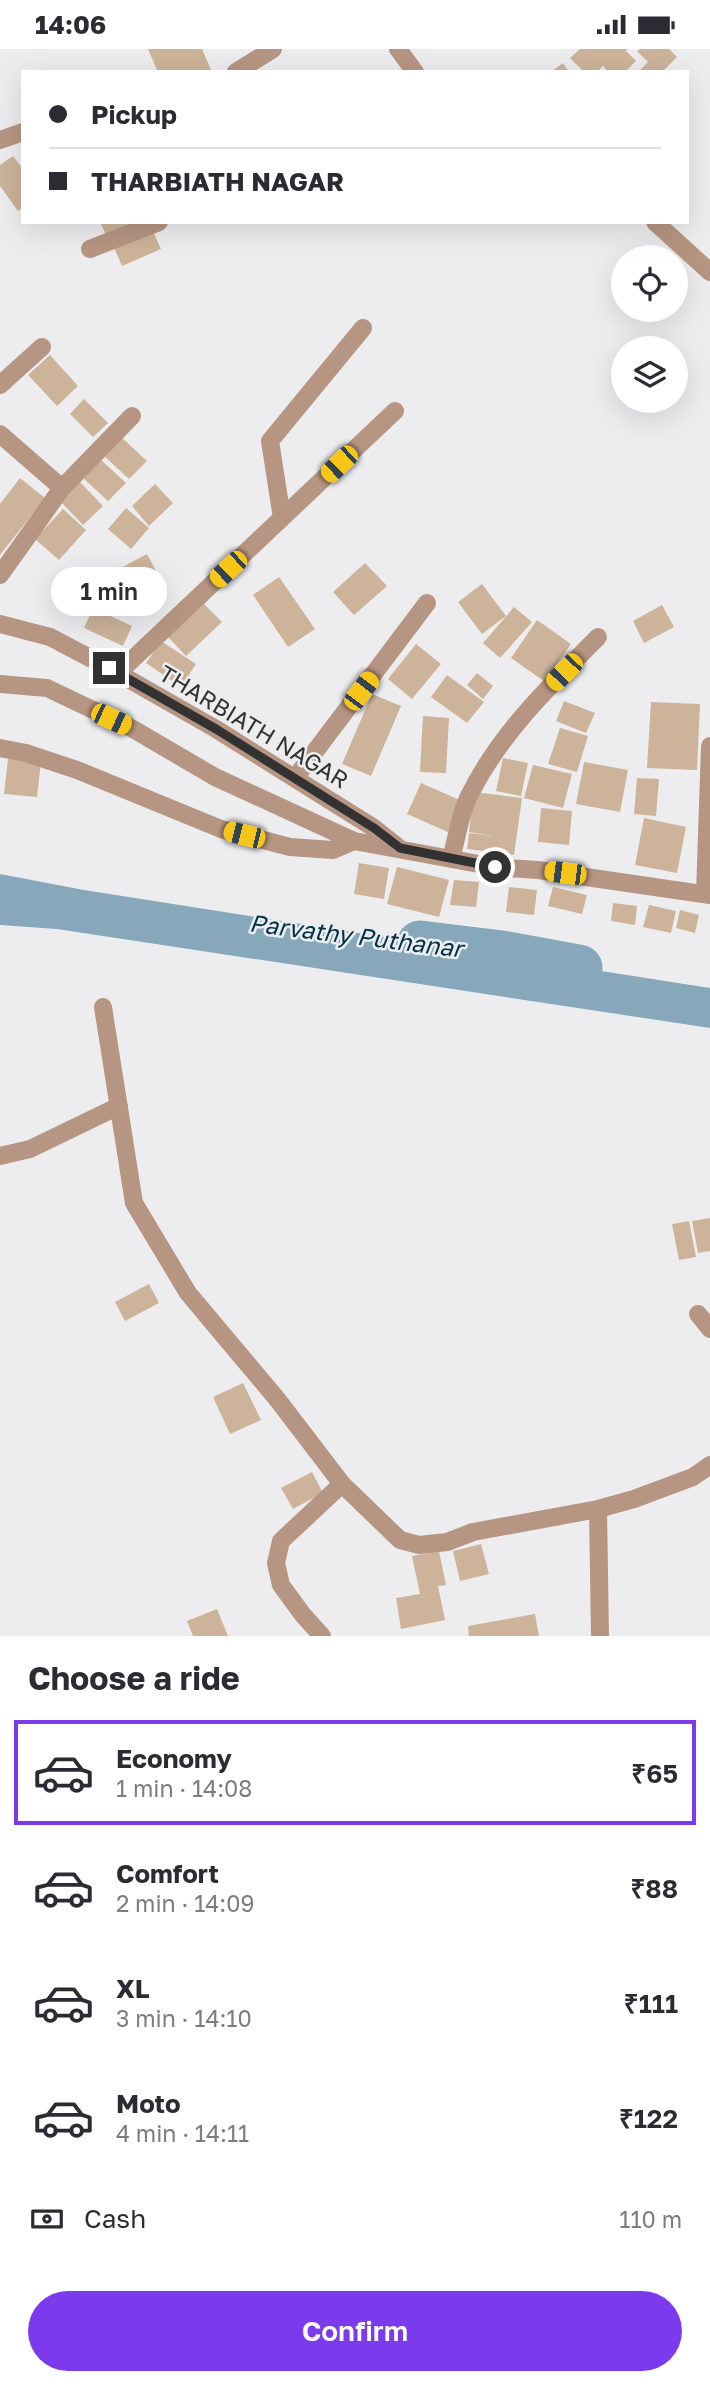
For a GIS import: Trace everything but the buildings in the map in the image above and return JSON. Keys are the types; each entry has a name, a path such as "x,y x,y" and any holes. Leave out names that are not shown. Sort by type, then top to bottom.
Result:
{"street":[{"path":"239,70 274,49"},
{"path":"398,49 414,70"},
{"path":"0,140 21,133"},
{"path":"90,249 154,224"},
{"path":"658,224 710,272"},
{"path":"282,518 270,441 363,328"},
{"path":"0,385 42,348"},
{"path":"118,673 395,411"},
{"path":"0,575 62,488 132,416"},
{"path":"0,434 62,488"},
{"path":"295,778 427,603"},
{"name":"THARBIATH NAGAR","path":"0,624 50,637 118,673 295,778 374,828 400,848"},
{"path":"451,858 468,798 496,749 529,707 598,637"},
{"path":"0,684 47,688 133,729 215,776 354,841 495,867 538,870 707,894 710,746"},
{"path":"0,748 26,753 77,770 221,829 290,847 333,850 354,841"},
{"path":"103,1007 134,1203 188,1293 277,1399 342,1484 400,1540 419,1545 447,1542 473,1532 597,1509 634,1499 693,1477 710,1465"},
{"path":"0,1156 30,1149 118,1106"},
{"path":"698,1314 710,1329"},
{"path":"322,1636 281,1585 276,1563 281,1541 342,1484"},
{"path":"597,1509 600,1636"}],"water":[{"path":"0,874 84,890 710,988 710,1028 57,929 0,925"}],"waterway":[{"name":"Parvathy Puthanar","path":"420,944 502,954 579,968"}],"route":[{"path":"109,668 216,729 374,828 400,848 495,867"}]}
